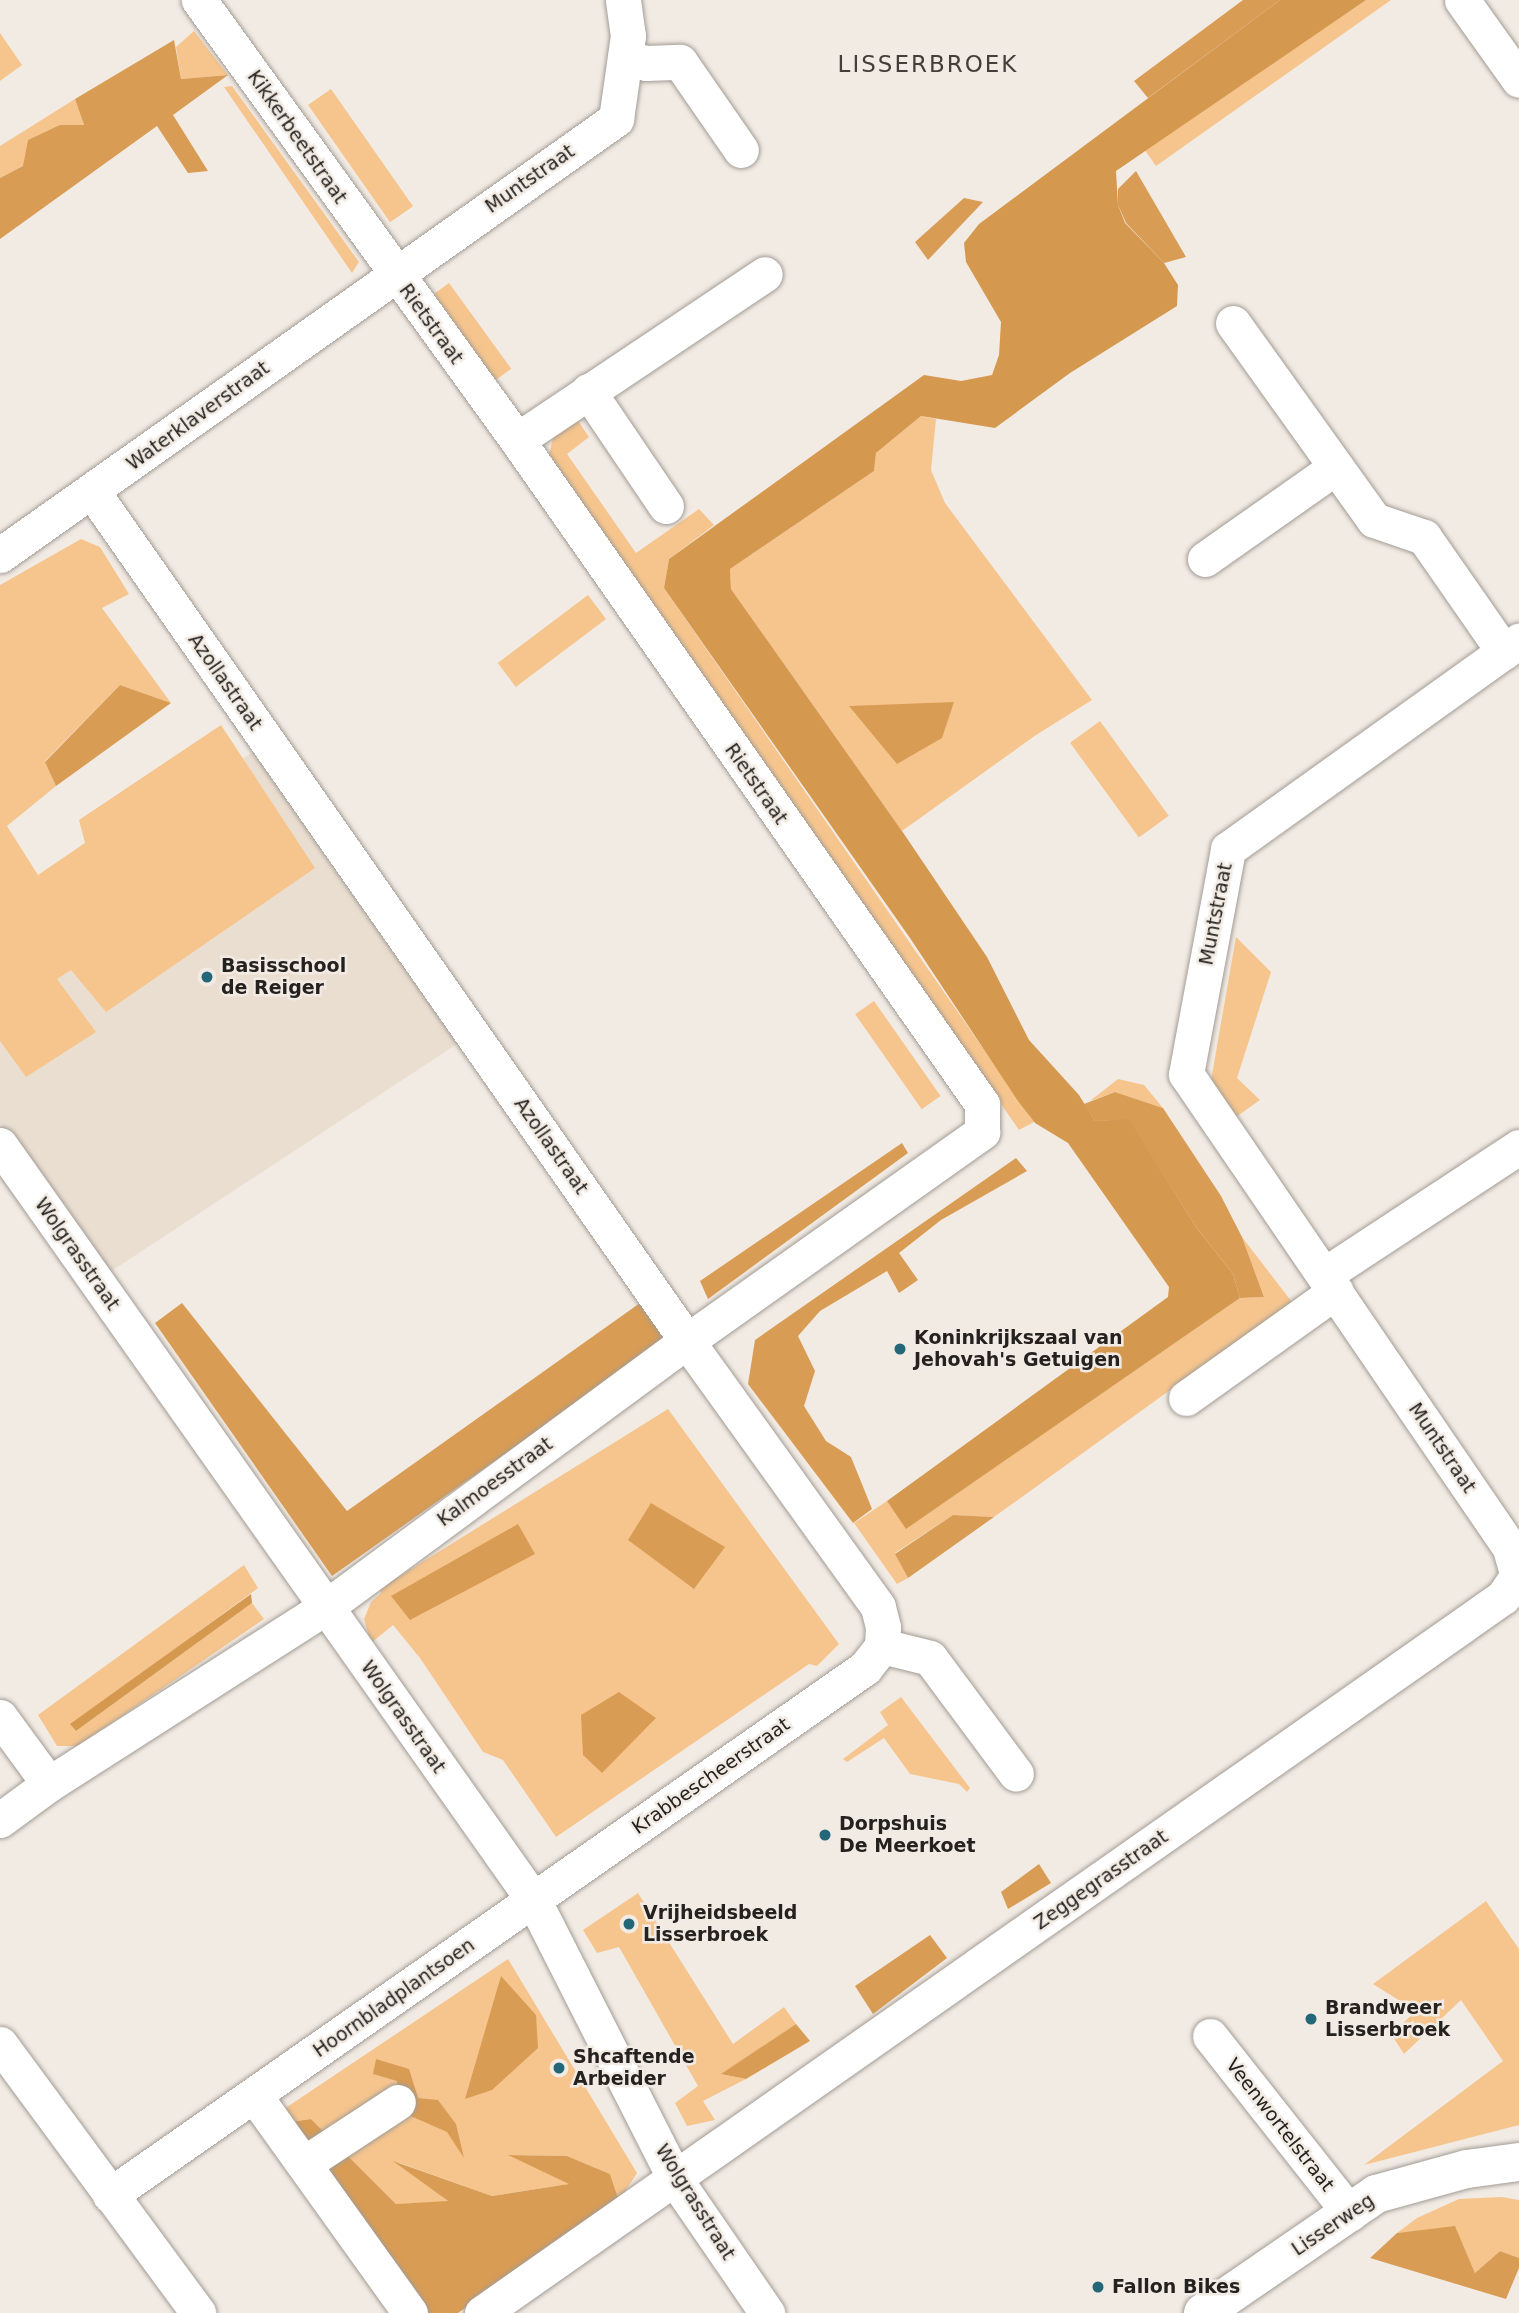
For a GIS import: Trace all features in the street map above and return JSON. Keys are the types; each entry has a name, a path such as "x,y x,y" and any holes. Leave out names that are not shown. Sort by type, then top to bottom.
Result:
{"street":[{"name":"Kikkerbeetstraat","path":"199,0 395,275"},
{"name":"Muntstraat","path":"395,275 616,119 628,36 623,0"},
{"path":"1462,0 1519,79"},
{"path":"625,58 646,63 680,62 741,150"},
{"path":"517,440 765,274"},
{"name":"Rietstraat","path":"395,275 517,440 982,1104 982,1132"},
{"name":"Waterklaverstraat","path":"0,555 395,275"},
{"name":"Muntstraat","path":"1233,323 1374,520 1424,537 1512,646 1228,849 1186,1074 1510,1548 1518,1573"},
{"path":"588,391 666,506"},
{"path":"1205,559 1336,467"},
{"name":"Azollastraat","path":"92,491 687,1341 878,1607 883,1627 882,1646"},
{"name":"Kalmoesstraat","path":"0,1820 49,1784 326,1607 687,1341 982,1132"},
{"name":"Wolgrasstraat","path":"0,1145 534,1900 676,2179 767,2313"},
{"path":"1186,1398 1330,1283 1519,1147"},
{"name":"Zeggegrasstraat","path":"676,2179 1503,1597 1518,1573"},
{"path":"882,1646 930,1658 1016,1773"},
{"name":"Krabbescheerstraat","path":"534,1900 865,1668 882,1646"},
{"path":"0,1717 49,1784"},
{"name":"Hoornbladplantsoen","path":"110,2195 534,1900"},
{"name":"Veenwortelstraat","path":"1210,2036 1350,2213"},
{"path":"0,2043 198,2313"},
{"path":"254,2095 410,2313"},
{"path":"305,2164 398,2102"},
{"name":"Lisserweg","path":"1203,2313 1376,2194 1467,2169 1519,2162"},
{"path":"482,2313 676,2179"}],"shaded area":[{"path":"1243,0 1280,0 1148,98 1134,81"},
{"path":"1280,0 1366,0 1116,171 1118,205 1125,223 1164,263 1178,285 1177,306 1070,373 995,428 921,416 876,453 874,471 730,569 731,589 902,831 987,957 1029,1040 1079,1095 1095,1121 1129,1119 1196,1227 1233,1274 1240,1298 906,1529 887,1501 1168,1297 1169,1287 1068,1143 1035,1123 1018,1101 910,938 664,588 669,559 924,375 961,381 992,375 999,355 1001,322 966,262 964,243 979,224"},
{"path":"1366,0 1391,0 1156,166 1144,149"},
{"path":"194,31 228,75 181,79 176,47"},
{"path":"0,33 22,65 0,81"},
{"path":"174,40 181,79 228,75 173,115 208,171 188,173 157,126 0,239 0,178 23,166 28,140 60,125 84,125 75,99"},
{"path":"232,86 359,262 352,273 224,87"},
{"path":"331,89 413,206 390,222 308,105"},
{"path":"75,99 84,125 60,125 23,166 0,178 0,146"},
{"path":"1136,171 1186,257 1164,263 1126,223 1118,205 1118,189"},
{"path":"964,198 983,202 928,260 915,242"},
{"path":"449,283 511,369 495,381 433,295"},
{"path":"921,416 936,419 931,470 945,503 1092,700 1036,735 902,831 731,589 730,569 874,471 876,453"},
{"path":"576,418 589,437 567,454 636,553 699,509 714,525 669,559 664,588 1034,1122 1019,1130 549,455 554,434"},
{"path":"81,539 100,547 129,594 102,608 171,703 120,685 45,761 56,786 7,826 38,875 85,843 79,820 221,725 315,868 106,1012 71,970 57,979 96,1032 26,1077 0,1041 0,585"},
{"path":"588,595 606,619 516,687 498,663"},
{"path":"120,685 171,703 56,786 45,762"},
{"path":"954,702 942,738 897,764 849,706"},
{"path":"1100,721 1169,816 1139,837 1070,743"},
{"name":"Basisschool de Reiger","path":"253,752 460,1042 107,1274 0,1123 0,911"},
{"path":"1236,937 1271,972 1237,1078 1260,1100 1229,1122 1209,1092"},
{"path":"874,1001 941,1096 922,1109 855,1014"},
{"path":"1118,1079 1144,1085 1163,1108 1115,1092 1090,1101"},
{"path":"1115,1092 1163,1108 1221,1196 1242,1237 1264,1297 1240,1298 1233,1274 1196,1227 1129,1120 1095,1121 1084,1104"},
{"path":"902,1143 908,1153 708,1299 700,1281"},
{"path":"1016,1158 1027,1171 941,1220 899,1253 918,1280 899,1293 887,1271 820,1311 798,1336 815,1371 804,1406 826,1441 851,1457 872,1509 853,1523 748,1384 755,1340"},
{"path":"1242,1237 1292,1302 994,1517 953,1515 895,1553 908,1578 897,1584 854,1523 887,1501 907,1528 1240,1298 1264,1297"},
{"path":"182,1303 347,1511 640,1303 666,1340 332,1576 155,1323"},
{"path":"668,1409 839,1644 817,1666 809,1664 556,1837 503,1760 483,1752 420,1658 393,1625 371,1643 364,1619 371,1602 381,1593 379,1589"},
{"path":"651,1503 725,1547 694,1589 628,1540"},
{"path":"953,1515 994,1517 908,1578 895,1554"},
{"path":"518,1524 535,1554 410,1620 391,1596"},
{"path":"244,1565 258,1588 71,1725 76,1731 252,1603 264,1619 78,1746 57,1746 38,1715"},
{"path":"251,1594 252,1603 76,1731 70,1724"},
{"path":"619,1692 656,1718 602,1773 583,1755 581,1715"},
{"path":"901,1697 970,1788 967,1792 959,1784 910,1774 884,1738 847,1762 843,1759 888,1725 880,1712"},
{"path":"1039,1864 1051,1883 1008,1909 1001,1892"},
{"path":"638,1893 733,2044 784,2007 796,2024 722,2074 746,2079 703,2101 715,2120 687,2126 675,2103 698,2086 619,1947 597,1953 583,1930"},
{"path":"1486,1901 1519,1949 1519,2125 1364,2165 1503,2061 1461,2000 1404,2054 1391,2034 1416,2011 1373,1984"},
{"path":"930,1935 947,1958 873,2014 855,1986"},
{"path":"508,1959 637,2173 619,2201 610,2174 567,2156 510,2155 570,2184 492,2196 397,2162 449,2202 396,2204 311,2119 290,2122 284,2109"},
{"path":"501,1976 536,2015 538,2048 492,2090 465,2099"},
{"path":"796,2024 810,2041 746,2079 721,2074"},
{"path":"376,2059 409,2069 418,2098 438,2100 456,2124 464,2158 447,2132 397,2110 397,2081 373,2074"},
{"path":"311,2119 396,2204 448,2201 393,2161 492,2196 569,2184 508,2155 567,2156 610,2174 619,2201 458,2313 427,2313 290,2122"},
{"path":"1502,2197 1519,2200 1519,2258 1500,2251 1475,2273 1455,2227 1397,2233 1417,2218 1459,2199"},
{"path":"1455,2226 1475,2273 1500,2251 1519,2258 1519,2268 1506,2299 1370,2258 1397,2233"}],"place":[{"name":"Basisschool de Reiger","path":"207,977"},
{"name":"Koninkrijkszaal van Jehovah's Getuigen","path":"900,1349"},
{"name":"Dorpshuis De Meerkoet","path":"825,1835"},
{"name":"Vrijheidsbeeld Lisserbroek","path":"629,1924"},
{"name":"Brandweer Lisserbroek","path":"1311,2019"},
{"name":"Shcaftende Arbeider","path":"559,2068"},
{"name":"Fallon Bikes","path":"1098,2287"}],"district":[{"name":"LISSERBROEK","path":"928,64"}]}
